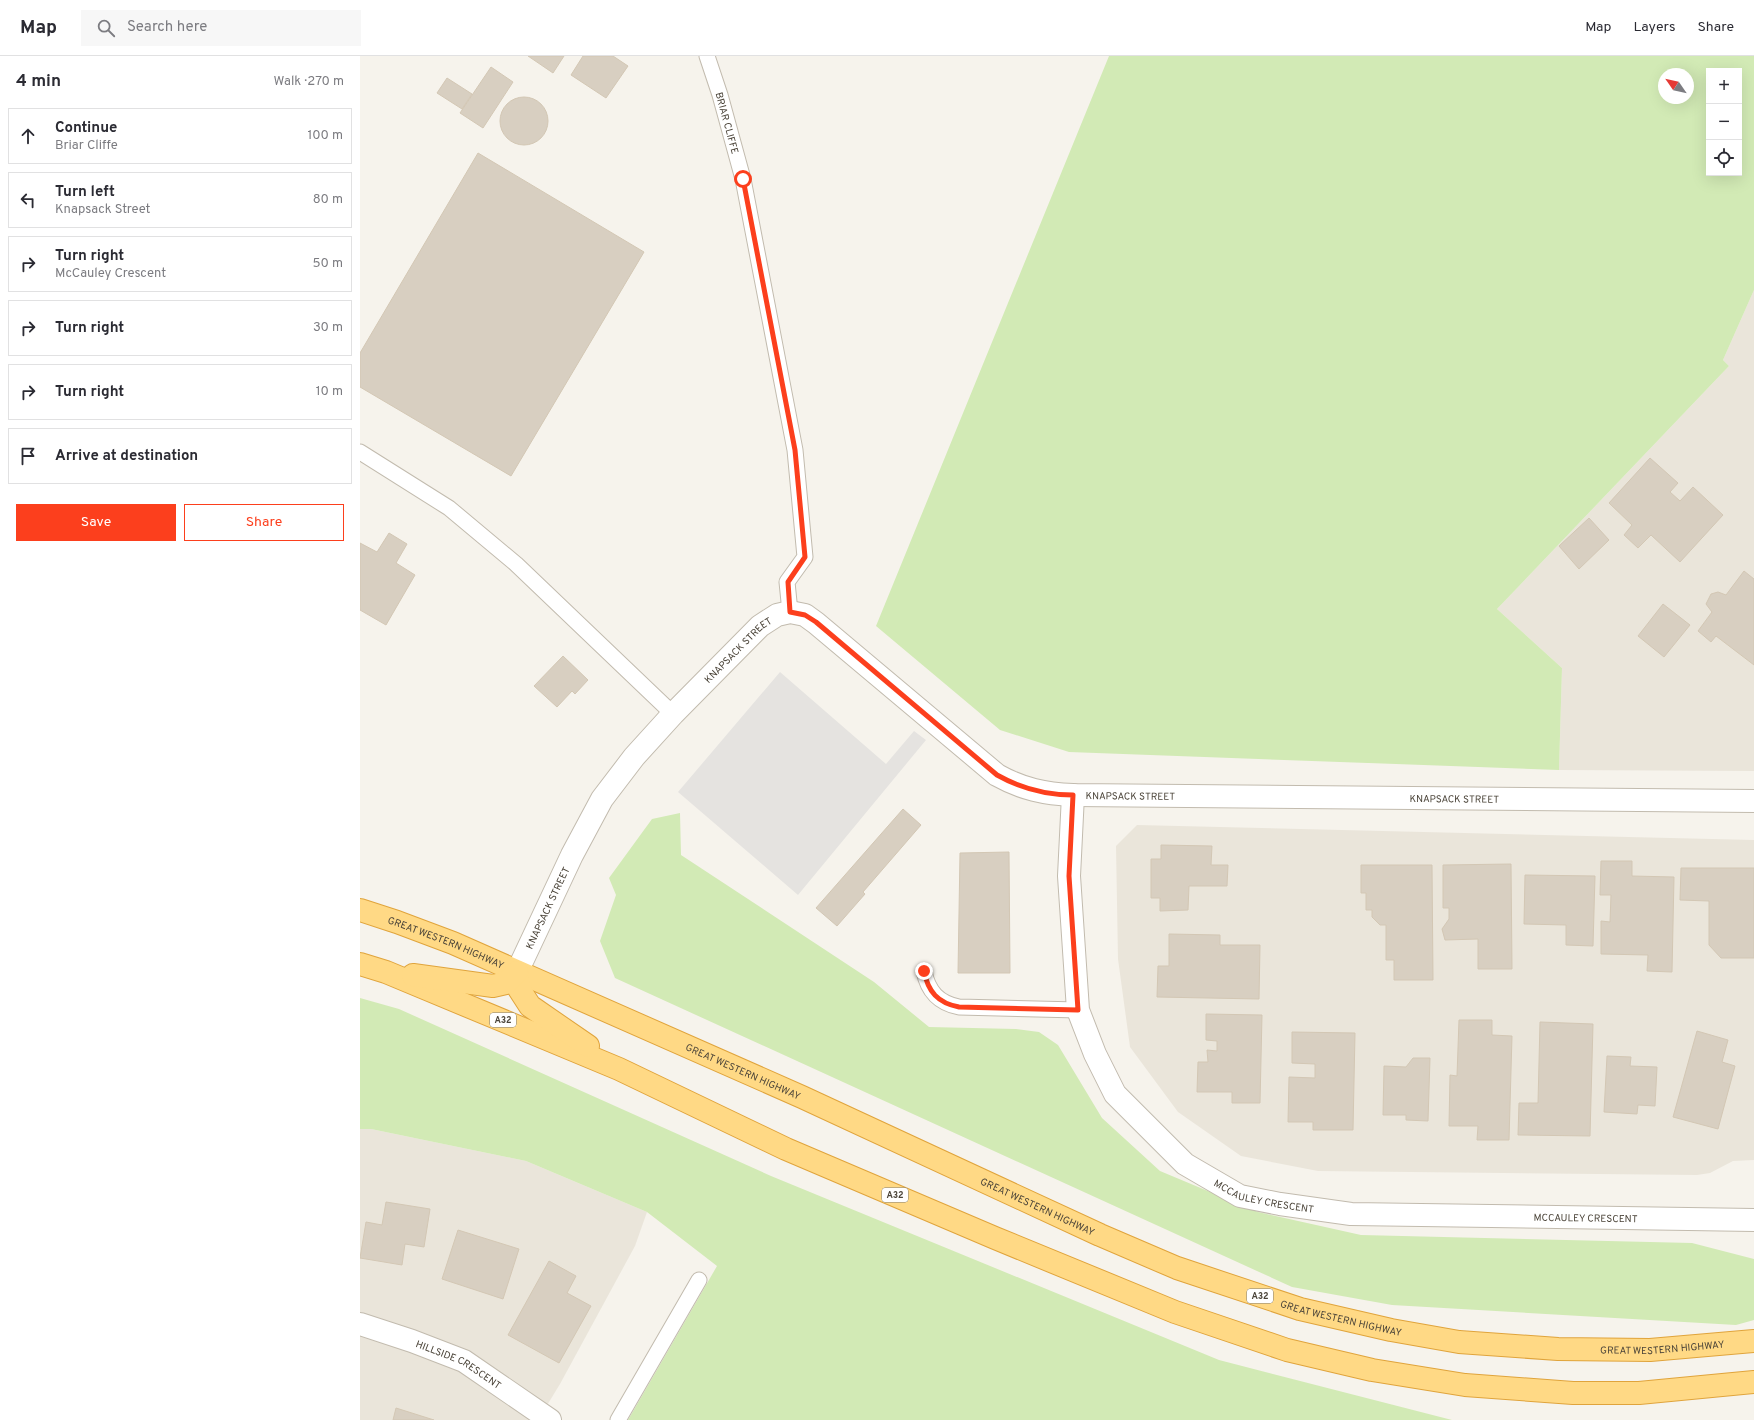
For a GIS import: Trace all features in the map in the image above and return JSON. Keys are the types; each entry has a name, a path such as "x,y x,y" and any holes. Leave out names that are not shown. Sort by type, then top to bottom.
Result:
{"highway":[{"name":"GREAT WESTERN HIGHWAY","path":"360,910 453,943 802,1097 1100,1235 1177,1268 1300,1309 1391,1330 1459,1342 1558,1349 1650,1350 1754,1341"},
{"name":"A32","path":"360,964 386,972 620,1069 786,1149 995,1238 1175,1312 1287,1350 1372,1370 1465,1386 1573,1393 1639,1393 1754,1382"},
{"path":"386,972 493,986 506,983 517,972"},
{"path":"517,972 519,989 530,1006 620,1069"}],"street":[{"name":"KNAPSACK STREET","path":"517,972 572,855 602,799 634,756 673,714 760,626 777,615 790,612 805,615 816,622 997,775 1029,790 1056,795 1754,801"},
{"name":"MCCAULEY CRESCENT","path":"1073,795 1069,876 1078,1010 1095,1054 1115,1094 1185,1164 1240,1196 1351,1214 1754,1220"},
{"name":"HILLSIDE CRESCENT","path":"360,1324 426,1346 464,1361 550,1420"}],"lane":[{"name":"BRIAR CLIFFE","path":"707,56 720,95 743,179 795,450 805,557 788,582 790,612"},
{"path":"360,452 444,505 521,569 673,714"},
{"path":"924,971 927,984 934,996 948,1005 959,1007 1078,1010"},
{"path":"618,1420 699,1280"}],"shaded area":[{"path":"1754,290 1754,771 1559,770 1562,668 1497,609 1729,366 1723,360"},
{"path":"780,672 886,764 914,731 926,740 798,895 678,792"},
{"path":"1137,825 1754,840 1754,1160 1733,1161 1710,1173 1697,1175 1318,1171 1241,1156 1178,1112 1130,1047 1118,959 1116,846"},
{"path":"360,1129 371,1129 526,1161 647,1212 635,1246 560,1384 538,1420 360,1420"}],"green space":[{"path":"1109,56 1754,56 1754,290 1723,360 1729,366 1497,609 1562,668 1559,770 1069,752 1000,730 876,626"},
{"path":"680,813 681,855 874,982 929,1027 1016,1029 1039,1032 1058,1045 1102,1118 1160,1171 1258,1212 1361,1235 1692,1243 1754,1259 1754,1320 1736,1325 1392,1305 1292,1287 615,978 600,941 616,895 609,878 652,819"},
{"path":"360,998 399,1009 771,1176 1219,1360 1452,1420 628,1420 717,1266 647,1212 526,1161 371,1129 360,1129"}],"building":[{"path":"528,56 564,56 553,73"},
{"path":"583,56 613,56 628,66 606,98 571,75"},
{"path":"491,67 513,82 483,128 460,113"},
{"path":"447,78 472,94 462,109 437,93"},
{"path":"519,97 529,97 541,104 548,116 548,126 541,138 529,145 519,145 511,141 504,134 500,126 500,116 504,108 511,101"},
{"path":"478,153 644,252 511,476 360,387 360,353"},
{"path":"1650,458 1678,483 1670,492 1680,501 1693,487 1723,515 1680,562 1651,535 1638,548 1624,535 1632,525 1609,503"},
{"path":"1589,518 1609,540 1579,569 1559,546"},
{"path":"389,533 407,544 396,563 415,575 386,625 360,610 360,543 377,552"},
{"path":"1744,571 1754,579 1754,665 1716,636 1711,642 1698,631 1712,612 1706,604 1711,594 1718,592 1726,595"},
{"path":"1663,604 1690,625 1664,657 1638,636"},
{"path":"563,656 588,680 575,694 572,691 557,707 534,686"},
{"path":"903,809 921,825 863,892 865,894 837,926 816,908"},
{"path":"1161,845 1212,846 1211,865 1228,865 1227,886 1189,886 1188,910 1160,911 1160,898 1151,898 1151,859 1161,859"},
{"path":"1009,852 1010,973 958,973 960,853"},
{"path":"1601,861 1632,861 1632,876 1674,877 1672,972 1647,971 1648,955 1601,954 1601,921 1610,922 1611,895 1600,895"},
{"path":"1511,864 1512,969 1478,969 1478,939 1445,940 1442,929 1449,919 1449,908 1443,908 1443,865"},
{"path":"1361,865 1432,865 1433,980 1394,980 1394,960 1386,960 1386,925 1380,925 1372,917 1372,910 1366,910 1366,893 1361,893"},
{"path":"1681,868 1754,868 1754,958 1721,958 1709,945 1709,901 1680,900"},
{"path":"1525,875 1595,876 1593,946 1566,945 1566,925 1524,924"},
{"path":"1169,934 1220,935 1220,945 1260,945 1259,999 1157,997 1158,966 1169,966"},
{"path":"1206,1014 1262,1015 1260,1103 1232,1103 1232,1092 1197,1092 1198,1062 1208,1062 1207,1050 1217,1051 1217,1041 1206,1040"},
{"path":"1459,1020 1492,1020 1492,1035 1512,1036 1509,1140 1477,1140 1478,1126 1449,1126 1450,1075 1457,1076"},
{"path":"1540,1022 1593,1024 1590,1136 1518,1135 1519,1103 1538,1103"},
{"path":"1697,1031 1728,1040 1722,1062 1735,1066 1718,1129 1673,1117"},
{"path":"1292,1032 1355,1033 1353,1130 1313,1130 1313,1122 1288,1122 1289,1077 1315,1078 1315,1064 1292,1063"},
{"path":"1607,1056 1631,1057 1630,1066 1657,1067 1655,1106 1638,1105 1637,1114 1604,1112"},
{"path":"1413,1058 1430,1058 1428,1121 1406,1120 1406,1115 1383,1115 1384,1066 1406,1067"},
{"path":"386,1202 430,1209 424,1247 405,1244 402,1265 360,1258 366,1222 382,1225"},
{"path":"458,1230 519,1249 503,1299 442,1279"},
{"path":"549,1261 576,1276 567,1293 591,1306 559,1363 508,1335"},
{"path":"396,1408 434,1420 393,1420"}],"route":[{"path":"743,179 795,450 805,557 788,582 790,612 805,615 816,622 997,775 1017,786 1029,790 1056,795 1073,795 1069,876 1078,1010 959,1007 948,1005 934,996 930,991 924,971"}]}
